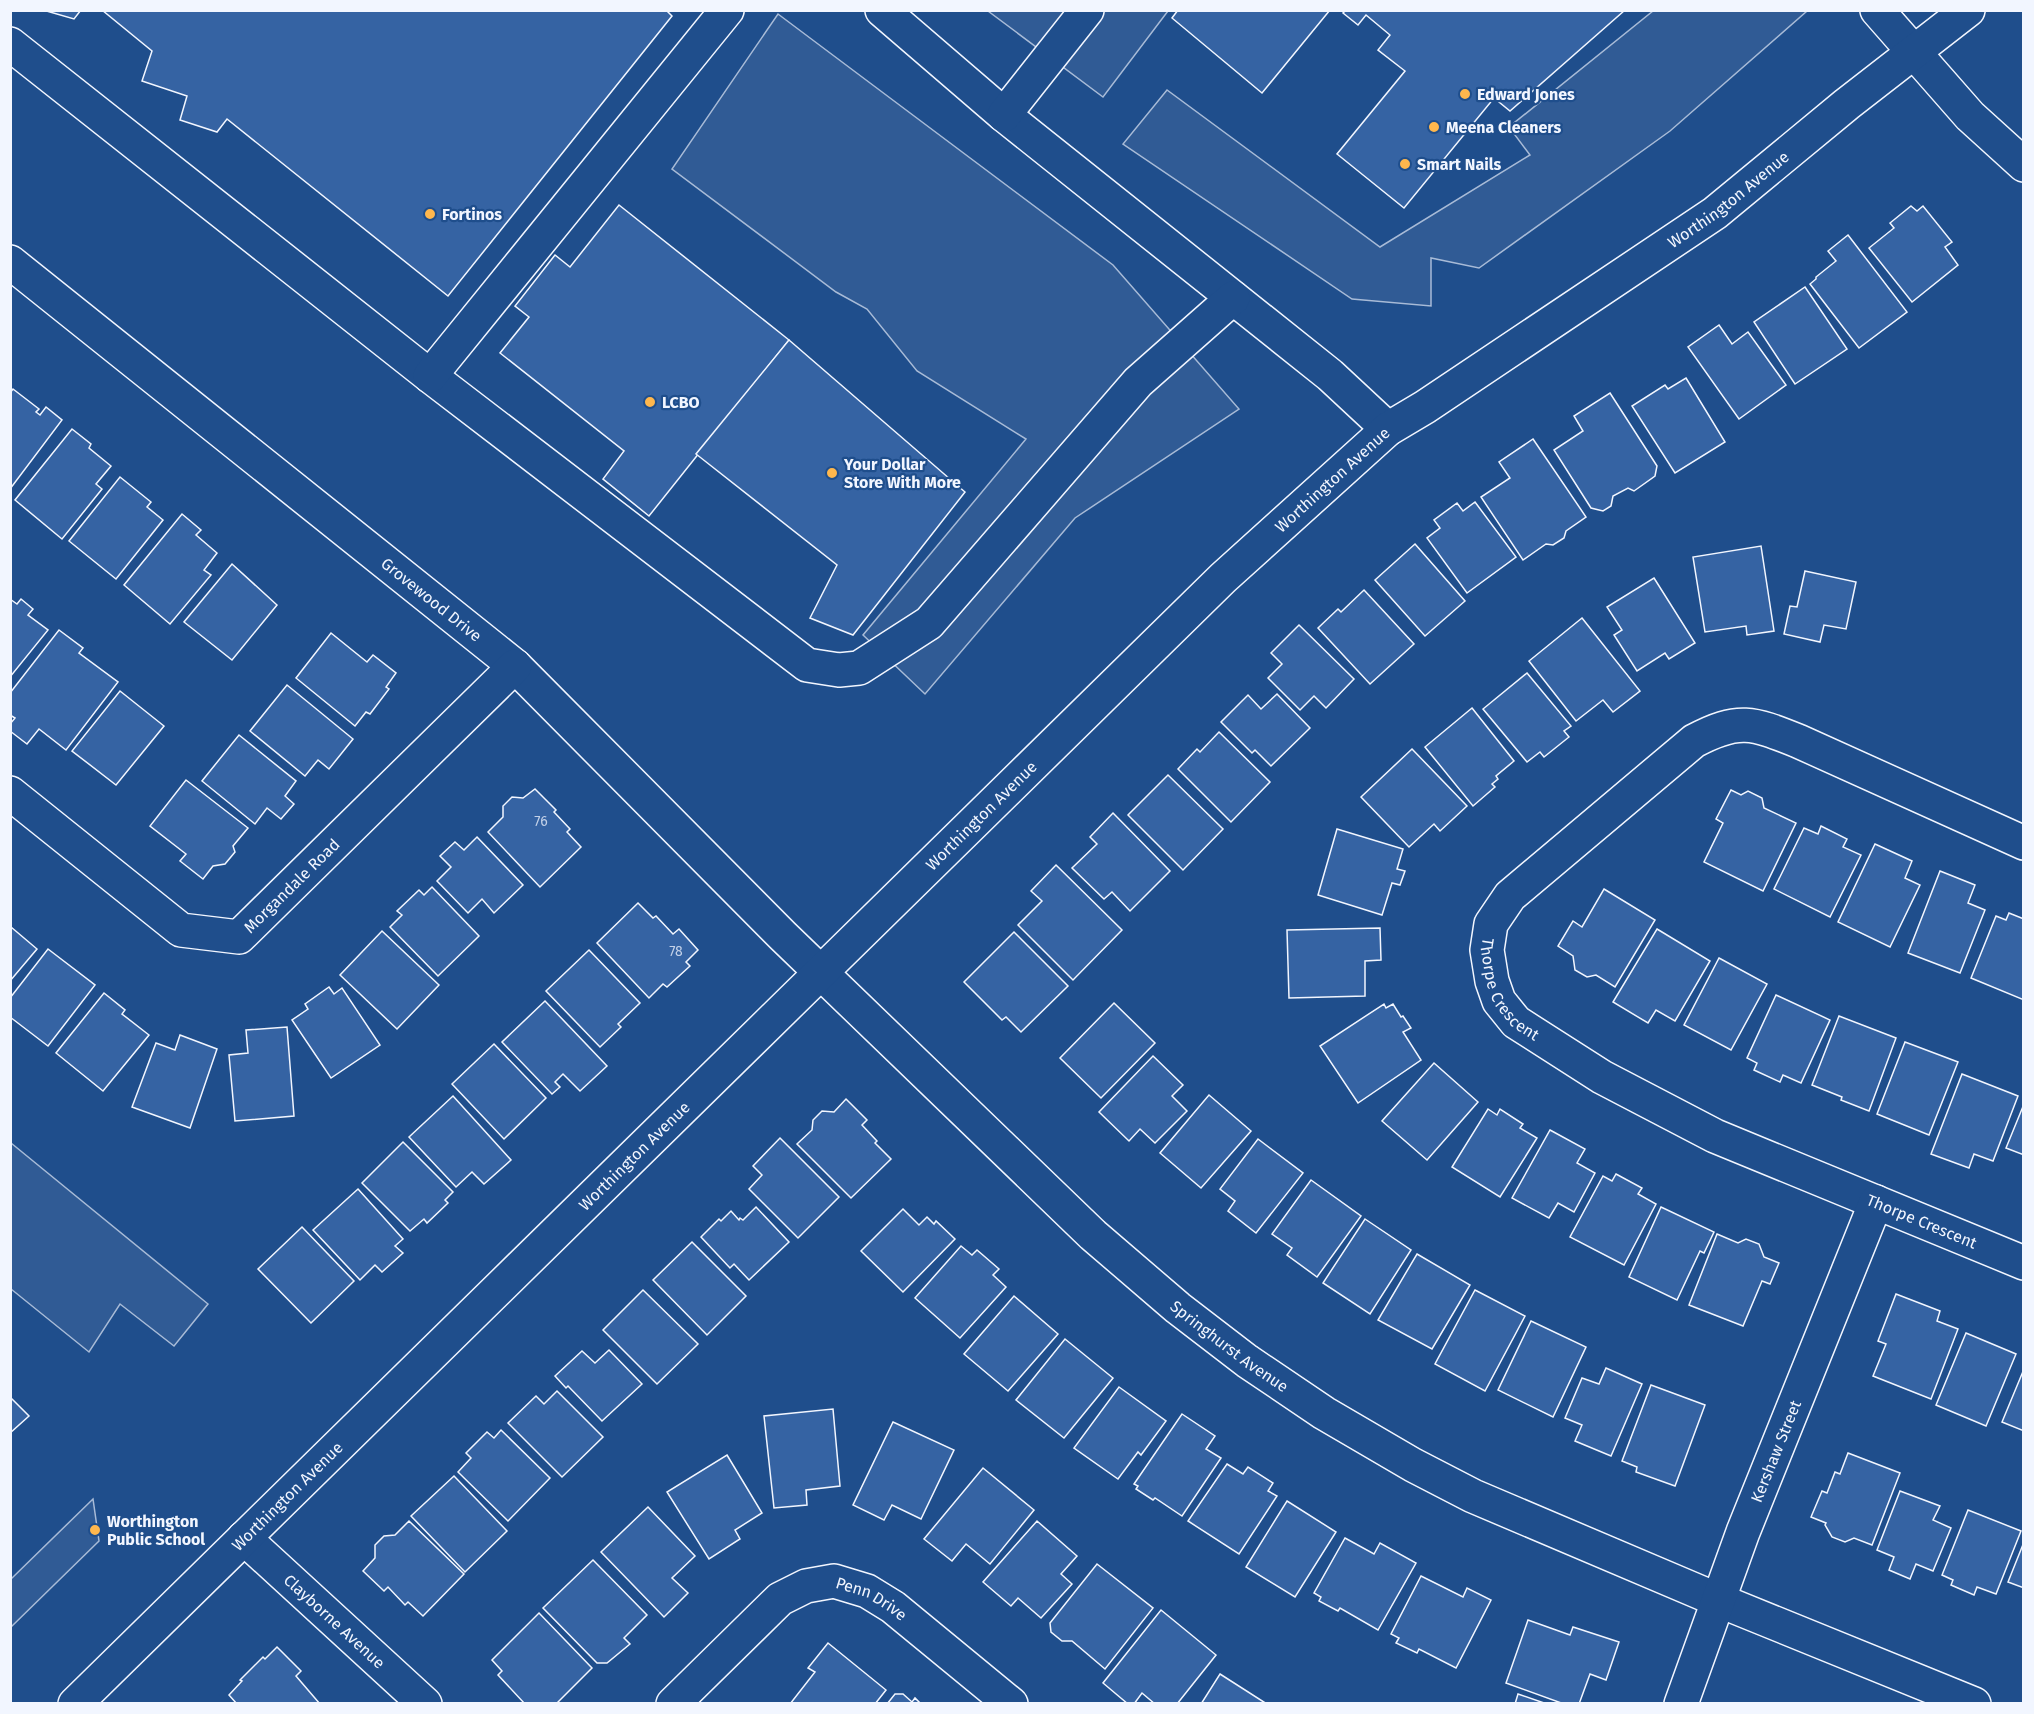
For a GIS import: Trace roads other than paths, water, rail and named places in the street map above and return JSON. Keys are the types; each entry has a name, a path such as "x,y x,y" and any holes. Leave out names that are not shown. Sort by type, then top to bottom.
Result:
{"street":[{"path":"430,376 727,10"},
{"path":"882,10 1004,115 1330,375 1388,429"},
{"path":"1004,115 1087,10"},
{"path":"1877,10 1970,116 2024,165"},
{"name":"Worthington Avenue","path":"75,1704 1223,578 1388,429 1425,408 1715,213 1846,104 1964,12"},
{"path":"10,44 430,376 807,665 839,670 860,668 929,623 1138,382 1233,298"},
{"name":"Grovewood Drive","path":"10,262 515,666 821,972"},
{"name":"Morgandale Road","path":"10,793 181,930 239,937 515,666"},
{"name":"Thorpe Crescent","path":"2024,843 1762,727 1742,725 1717,729 1694,741 1510,896 1491,924 1487,950 1492,981 1499,1001 1516,1022 1602,1077 1715,1136 2024,1263"},
{"name":"Springhurst Avenue","path":"821,972 1093,1235 1178,1308 1247,1362 1324,1413 1413,1465 1473,1496 1718,1600"},
{"name":"Kershaw Street","path":"1681,1704 1743,1532 1876,1202"},
{"name":"Clayborne Avenue","path":"244,1538 425,1704"},
{"name":"Penn Drive","path":"673,1704 780,1599 806,1586 834,1581 867,1591 893,1607 1011,1704"},
{"path":"1718,1600 1974,1704"}],"place":[{"name":"Edward Jones","path":"1465,94"},
{"name":"Meena Cleaners","path":"1434,127"},
{"name":"Smart Nails","path":"1405,164"},
{"name":"Fortinos","path":"430,214"},
{"name":"LCBO","path":"650,402"},
{"name":"Your Dollar Store With More","path":"832,473"},
{"name":"Worthington Public School","path":"95,1530"}]}
